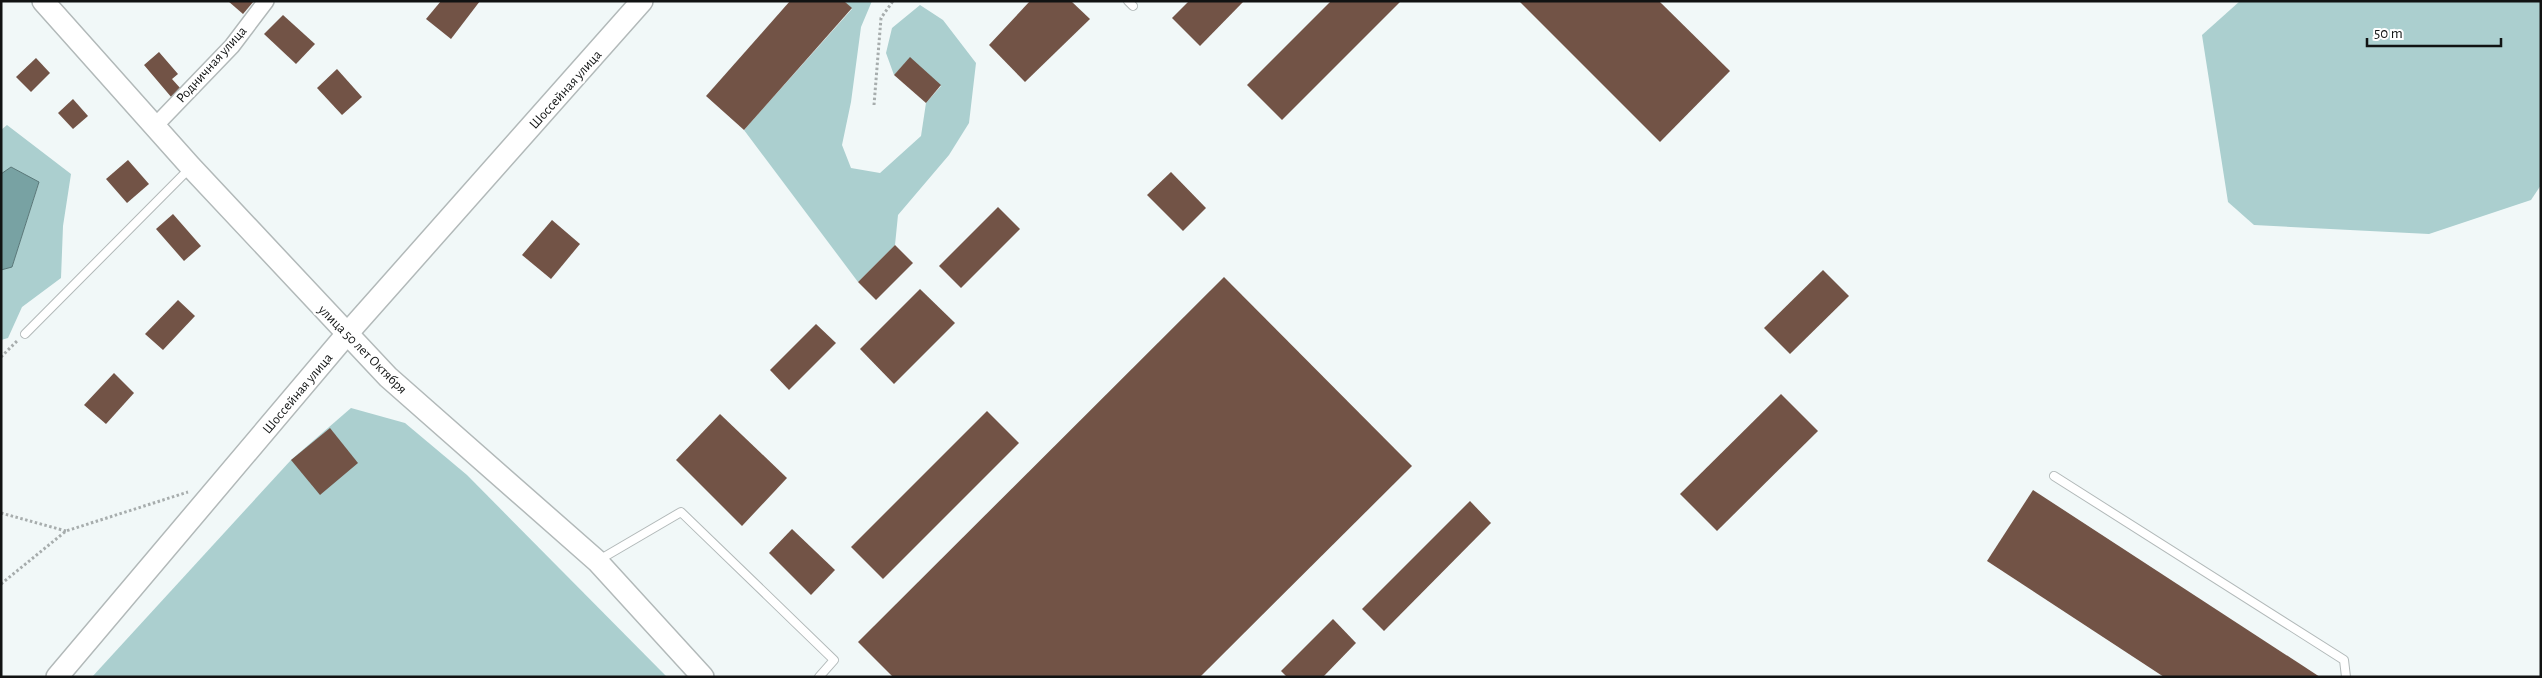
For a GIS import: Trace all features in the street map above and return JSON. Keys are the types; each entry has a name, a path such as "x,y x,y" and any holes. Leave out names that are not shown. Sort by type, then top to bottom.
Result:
{"main road":[{"name":"улица 50 лет Октября","path":"42,1 346,335 388,377 597,561 703,677"},
{"name":"Шоссейная улица","path":"57,677 346,335 642,1"}],"street":[{"name":"Родничная улица","path":"155,126 232,46 266,1"}],"lane":[{"path":"25,334 191,166"},
{"path":"2054,476 2344,660 2346,677"},
{"path":"597,561 682,512 834,660 819,677"}],"path":[{"path":"874,105 881,18 893,1"},
{"path":"1,357 25,334"},
{"path":"1,584 66,531 189,492"},
{"path":"1,513 66,531"}],"shaded area":[{"path":"844,1 872,1 861,27 851,102 842,145 851,168 880,173 921,136 926,103 941,86 910,58 894,75 886,53 892,28 920,5 943,20 976,63 969,123 949,155 898,215 895,245 858,282 744,130 852,9"},
{"path":"2240,1 2541,1 2541,185 2531,200 2429,234 2254,225 2228,202 2202,35"},
{"path":"7,125 71,174 63,226 61,278 22,307 8,338 1,340 1,270 12,267 39,183 11,167 1,174 1,130"},
{"path":"11,167 39,182 12,267 1,270 1,174"},
{"path":"351,408 405,423 467,475 667,677 92,677 291,460"}],"building":[{"path":"228,1 254,1 243,14"},
{"path":"441,1 480,1 451,39 426,19"},
{"path":"790,1 844,1 852,8 744,130 706,96"},
{"path":"1030,1 1071,1 1090,19 1025,82 989,45"},
{"path":"1189,1 1244,1 1200,46 1172,18"},
{"path":"1331,1 1401,1 1282,120 1247,85"},
{"path":"1519,1 1659,1 1730,71 1660,142"},
{"path":"283,15 315,44 296,64 264,34"},
{"path":"159,52 178,74 172,79 181,89 172,98 144,65"},
{"path":"910,57 941,85 926,103 894,75"},
{"path":"36,58 50,73 31,92 16,77"},
{"path":"337,69 362,97 342,115 317,88"},
{"path":"73,99 88,116 73,129 58,113"},
{"path":"128,160 149,184 127,203 106,179"},
{"path":"1171,172 1206,208 1183,231 1147,195"},
{"path":"998,207 1020,229 961,288 939,266"},
{"path":"173,214 201,246 184,261 156,229"},
{"path":"552,220 580,244 551,279 522,255"},
{"path":"895,245 913,263 876,300 858,282"},
{"path":"1823,270 1849,296 1790,354 1764,328"},
{"path":"1224,277 1412,466 1200,677 893,677 858,642"},
{"path":"920,289 955,323 894,384 860,349"},
{"path":"178,300 195,316 163,350 145,334"},
{"path":"816,324 836,343 789,390 770,370"},
{"path":"114,373 134,393 106,424 84,405"},
{"path":"1781,394 1818,431 1717,531 1680,494"},
{"path":"987,411 1019,443 883,579 851,547"},
{"path":"720,414 787,478 742,526 676,460"},
{"path":"330,428 358,463 320,495 291,460"},
{"path":"2033,490 2320,677 2164,677 1987,561"},
{"path":"1470,501 1491,523 1384,631 1362,609"},
{"path":"792,529 835,570 811,595 769,553"},
{"path":"1333,619 1356,643 1323,677 1287,677 1281,671"}]}
